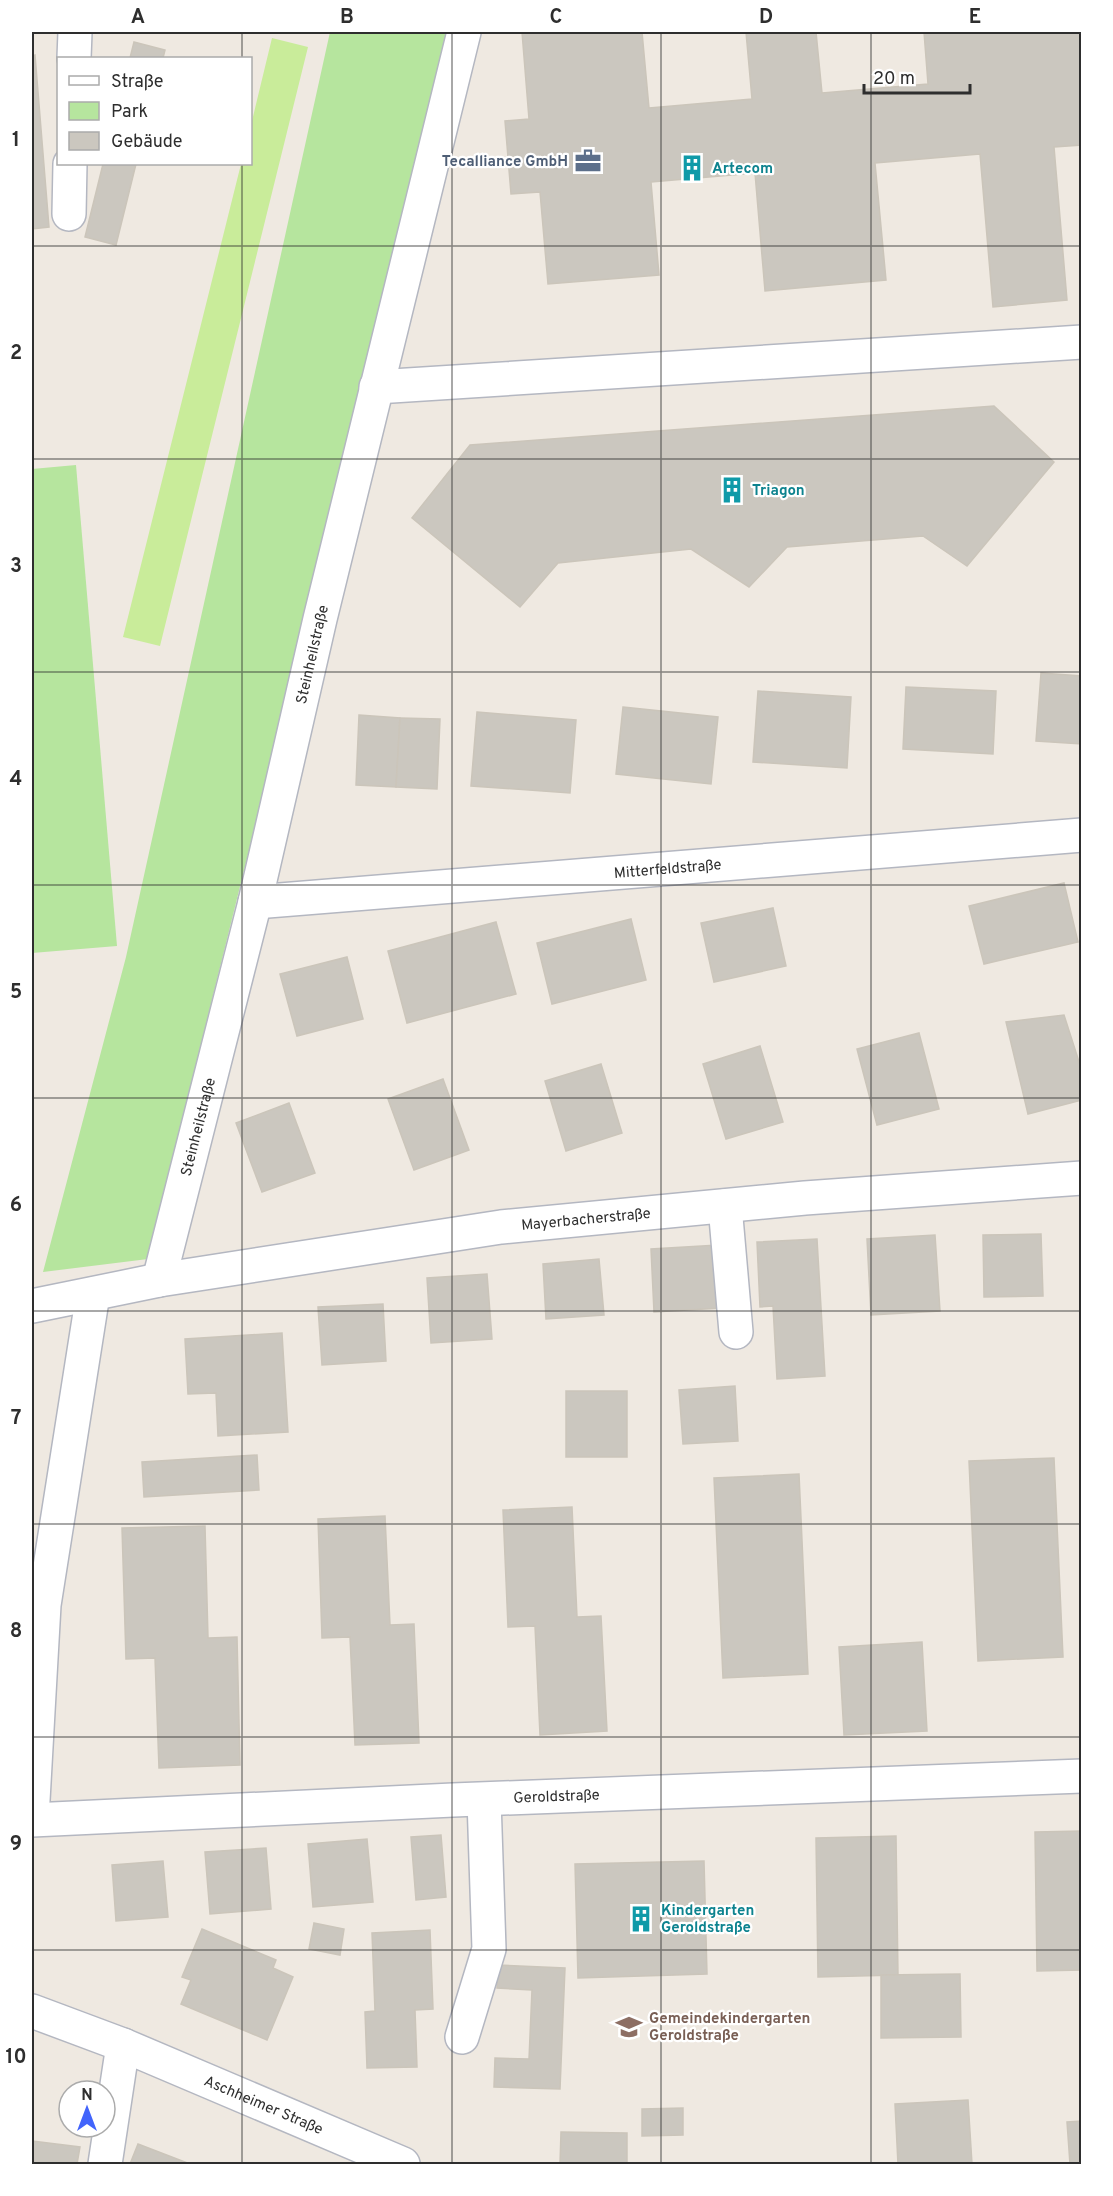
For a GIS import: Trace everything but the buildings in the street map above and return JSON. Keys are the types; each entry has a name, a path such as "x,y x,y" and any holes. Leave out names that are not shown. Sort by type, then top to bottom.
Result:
{"street":[{"path":"74,57 75,32"},
{"name":"Steinheilstraße","path":"159,1280 255,902 320,619 464,32"},
{"path":"69,214 70,165"},
{"path":"376,387 1082,342"},
{"name":"Mitterfeldstraße","path":"255,902 1082,835"},
{"name":"Mayerbacherstraße","path":"32,1306 159,1280 501,1227 805,1198 1082,1178"},
{"path":"725,1206 736,1332"},
{"path":"32,1819 44,1605 93,1294"},
{"name":"Geroldstraße","path":"32,1819 1082,1776"},
{"path":"462,2037 489,1949 484,1800"},
{"name":"Aschheimer Straße","path":"32,2011 123,2045 404,2164"},
{"path":"105,2164 123,2045"}],"green space":[{"path":"330,32 451,32 148,1259 43,1272 126,957"},
{"path":"272,38 308,47 160,646 123,637 241,165 252,165 252,121"},
{"path":"76,465 117,946 32,953 32,469"}],"place":[{"name":"Tecalliance GmbH","path":"588,161"},
{"name":"Artecom","path":"692,168"},
{"name":"Triagon","path":"732,490"},
{"name":"Kindergarten Geroldstraße","path":"641,1919"},
{"name":"Gemeindekindergarten Geroldstraße","path":"629,2027"}]}
